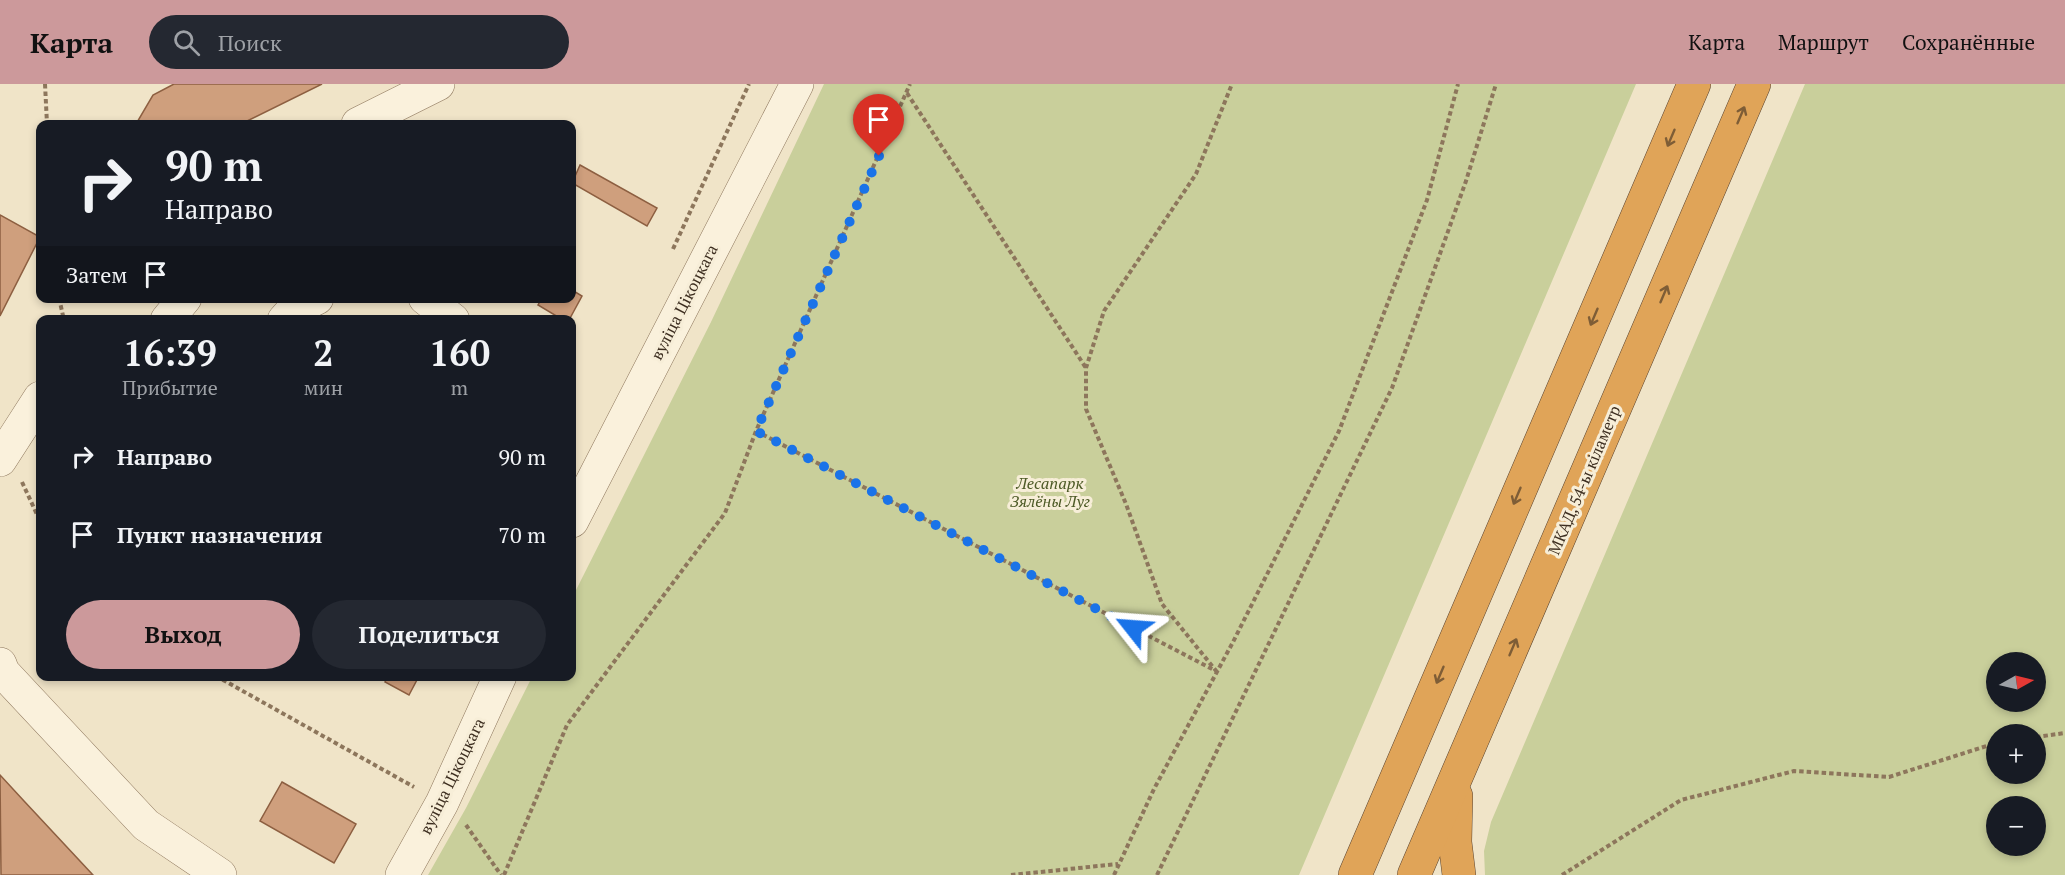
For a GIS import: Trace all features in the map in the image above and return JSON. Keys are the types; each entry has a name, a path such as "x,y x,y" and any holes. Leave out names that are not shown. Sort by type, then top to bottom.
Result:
{"highway":[{"path":"1355,875 1694,84"},
{"name":"МКАД, 54-ы кіламетр","path":"1414,875 1754,84"},
{"path":"1457,778 1455,842 1460,875"}],"street":[{"path":"366,120 438,84"},
{"name":"вуліца Цікоцкага","path":"576,513 797,84"},
{"path":"171,315 181,303"},
{"path":"288,315 307,303"},
{"path":"431,303 447,315"},
{"path":"2,451 36,404"},
{"path":"0,664 3,672 146,825 220,875"},
{"name":"вуліца Цікоцкага","path":"402,875 442,803 498,681"}],"path":[{"path":"45,84 47,120"},
{"path":"502,875 567,724 725,513 756,431 910,84"},
{"path":"1217,672 1162,604 1126,504 1086,409 1086,368 1104,311 1196,174 1232,84"},
{"path":"1114,875 1154,789 1217,672 1339,431 1427,201 1458,84"},
{"path":"1158,875 1392,388 1466,181 1496,84"},
{"path":"907,92 1086,368"},
{"path":"756,431 1217,672"},
{"path":"225,681 420,790"},
{"path":"2046,736 2065,733"},
{"path":"1562,875 1681,800 1794,771 1889,777 1986,746"},
{"path":"461,819 502,875"},
{"path":"1011,875 1119,864"}],"green space":[{"name":"Лесапарк Зялёны Луг","path":"824,84 1636,84 1299,875 428,875 466,808 530,681 576,681 576,590 711,322"},
{"path":"1805,84 2065,84 2065,875 1485,875 1484,851 1491,822"}],"building":[{"path":"174,84 322,84 249,120 138,120 153,95"},
{"path":"580,165 657,208 647,226 576,185 576,174"},
{"path":"0,215 36,235 36,245 0,316"},
{"path":"576,292 582,296 572,315 555,315 538,305 539,303 576,303"},
{"path":"386,681 416,681 409,695"},
{"path":"0,775 24,801 93,875 1,875"},
{"path":"282,782 356,824 334,863 260,821"}],"route":[{"path":"879,156 756,431 1133,628"}]}
